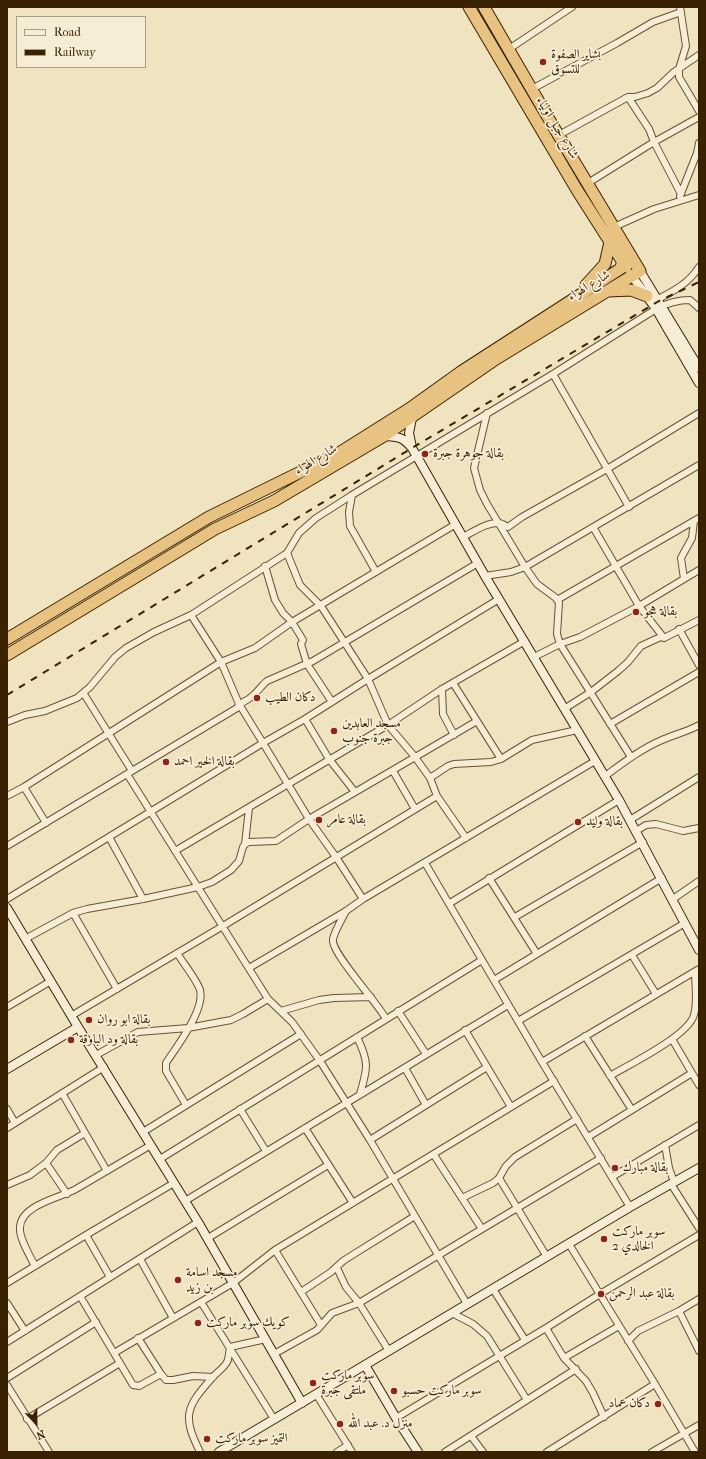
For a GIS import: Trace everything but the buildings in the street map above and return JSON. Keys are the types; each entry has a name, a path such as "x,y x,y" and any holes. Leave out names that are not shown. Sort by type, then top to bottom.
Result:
{"highway":[{"name":"شارع جبل اولياء","path":"469,7 552,148 610,242 629,259"},
{"name":"شارع جبل اولياء","path":"484,7 614,227 629,259"},
{"path":"572,298 605,264 610,242"},
{"path":"629,259 636,273"},
{"name":"شارع الهواء","path":"7,639 209,517 339,453 409,409 462,371 572,298 620,269 629,259"},
{"name":"شارع الهواء","path":"7,655 215,529 274,501 384,436 496,359 636,273"},
{"path":"608,291 631,290 640,292 656,302"}],"street":[{"path":"509,49 572,7"},
{"path":"532,89 617,43 652,22 680,9 686,46 679,69 680,78 699,111"},
{"path":"559,135 628,97 635,97 648,93 657,88 679,69 699,55"},
{"path":"628,97 649,129 680,194"},
{"path":"588,183 654,142 699,117"},
{"path":"678,202 692,167 699,143"},
{"path":"614,227 654,209 699,195"},
{"path":"7,722 15,718 63,705 84,694 115,656 126,648 154,632 191,615 287,553 299,533 306,526 352,495 553,374 656,302 675,291 692,278 699,268"},
{"path":"636,273 699,368"},
{"path":"656,302 690,300 699,308"},
{"path":"656,302 699,382"},
{"path":"553,374 629,507"},
{"path":"487,413 474,468 483,497 525,567 537,584 557,600 559,605 557,634 560,644 631,757"},
{"path":"463,537 487,526 499,523 508,527 522,517 607,469 699,413"},
{"path":"412,418 409,432 412,448"},
{"path":"384,436 401,438 412,448 478,563 619,800 643,842 699,950"},
{"path":"486,576 511,572 525,567 699,465"},
{"path":"352,495 349,512 350,526 376,572"},
{"path":"557,600 696,520"},
{"path":"684,579 681,558 692,538 696,520"},
{"path":"7,796 24,787 221,662 255,648 292,622 456,524"},
{"path":"592,527 639,606 664,638"},
{"path":"287,553 300,585 321,606 345,642 368,679 388,725 430,778 437,796 466,838"},
{"path":"7,846 237,708 239,704 250,698 267,681 307,664 478,563"},
{"path":"265,566 275,600 283,613 292,622 302,640 301,644 307,664 332,702"},
{"path":"534,657 560,644 580,637 639,606 699,570"},
{"path":"7,899 500,599"},
{"path":"191,615 221,662 239,704 262,743 309,819 363,899"},
{"path":"564,708 591,692 628,662 641,646 660,637 664,638 699,620"},
{"path":"679,629 699,665"},
{"path":"175,851 388,725 442,689 525,641"},
{"path":"610,724 699,672"},
{"path":"453,683 501,759"},
{"path":"442,689 443,714 454,735"},
{"path":"84,694 109,732 150,812 268,999 281,1011 301,1034 347,1102 468,1304"},
{"path":"305,719 329,759 355,792"},
{"path":"245,844 249,842 276,841 309,819 478,721"},
{"path":"605,776 631,757 662,740 681,734 699,725"},
{"path":"430,778 443,768 454,764 491,762 501,759 532,740 577,730"},
{"path":"249,968 595,761"},
{"path":"393,771 415,809"},
{"path":"630,820 699,778"},
{"path":"24,787 46,823"},
{"path":"71,1016 437,796"},
{"path":"450,903 619,800"},
{"path":"25,938 73,913 94,907 143,899 198,887 212,882 231,870 239,861 245,844 249,808"},
{"path":"636,831 650,824 663,825 683,831 699,828"},
{"path":"109,837 143,899"},
{"path":"515,917 643,842"},
{"path":"425,863 450,903 508,1005 630,1207"},
{"path":"490,878 537,954"},
{"path":"494,980 662,878"},
{"path":"673,899 699,881"},
{"path":"8,910 71,1016 104,1067 208,1238 302,1402"},
{"path":"346,911 334,936 333,943 335,949 353,975 381,1010 386,1019"},
{"path":"73,913 117,988"},
{"path":"518,1021 685,923"},
{"path":"177,953 200,990 198,1008 165,1067 186,1105"},
{"path":"632,955 656,994"},
{"path":"160,1160 482,960"},
{"path":"542,1062 697,970"},
{"path":"610,1076 672,1039 688,1026 694,1016 697,970"},
{"path":"7,1007 51,981"},
{"path":"281,1011 318,1000 371,997"},
{"path":"96,1055 138,1032 188,1028 231,1020 268,999"},
{"path":"185,1201 508,1005"},
{"path":"398,1011 426,1054"},
{"path":"7,1069 78,1027"},
{"path":"465,1030 511,1107"},
{"path":"143,1132 301,1034"},
{"path":"585,1036 632,1110"},
{"path":"357,1037 364,1051 367,1063 360,1094"},
{"path":"672,1039 699,1085"},
{"path":"7,1128 104,1067"},
{"path":"405,1068 426,1105"},
{"path":"370,1140 487,1068"},
{"path":"588,1137 692,1073"},
{"path":"114,1353 233,1283 275,1250 554,1081"},
{"path":"62,1093 107,1171"},
{"path":"7,1108 15,1123"},
{"path":"240,1109 266,1151"},
{"path":"462,1198 486,1187 499,1178 506,1166 515,1157 577,1119"},
{"path":"612,1177 699,1125"},
{"path":"305,1128 352,1203"},
{"path":"7,1184 30,1175 46,1163 57,1150 85,1132"},
{"path":"35,1266 21,1234 20,1223 25,1215 34,1207 67,1194 151,1145"},
{"path":"665,1146 673,1183 699,1228"},
{"path":"434,1155 482,1229"},
{"path":"274,1354 310,1334 332,1314 359,1303 601,1158"},
{"path":"46,1163 67,1194"},
{"path":"208,1238 328,1165"},
{"path":"223,1451 302,1402 630,1207 699,1168"},
{"path":"499,1178 547,1257"},
{"path":"7,1283 174,1183"},
{"path":"301,1292 337,1268 343,1261 415,1216"},
{"path":"7,1342 198,1222"},
{"path":"86,1235 110,1277"},
{"path":"396,1418 699,1235"},
{"path":"569,1244 695,1452"},
{"path":"275,1250 321,1325"},
{"path":"140,1259 173,1318"},
{"path":"337,1268 346,1287 359,1303 389,1351"},
{"path":"493,1289 525,1340"},
{"path":"80,1296 133,1385 139,1386 161,1374"},
{"path":"628,1341 638,1331 679,1311 699,1299"},
{"path":"201,1302 274,1419"},
{"path":"7,1303 25,1331"},
{"path":"679,1311 699,1351"},
{"path":"452,1313 473,1324 483,1332 528,1400"},
{"path":"7,1378 96,1322"},
{"path":"564,1358 619,1326"},
{"path":"546,1328 564,1358 586,1381 604,1417"},
{"path":"138,1338 166,1380 169,1381 193,1376 213,1377"},
{"path":"230,1347 266,1339"},
{"path":"200,1452 190,1431 188,1414 198,1394 226,1364 230,1347"},
{"path":"28,1419 120,1363"},
{"path":"365,1365 418,1452"},
{"path":"445,1452 576,1369"},
{"path":"547,1452 655,1384"},
{"path":"7,1385 49,1452"},
{"path":"316,1394 352,1452"},
{"path":"652,1452 699,1425"},
{"path":"471,1436 483,1452"},
{"path":"337,1452 348,1445"}],"railway":[{"path":"7,695 412,448 659,301 699,282"}],"place":[{"name":"بشاير الصفوة للتسوق","path":"543,62"},
{"name":"بقالة جوهرة جبرة","path":"425,454"},
{"name":"بقالة هجو","path":"636,612"},
{"name":"دكان الطيب","path":"257,698"},
{"name":"مسجد العابدين جبرة جنوب","path":"334,731"},
{"name":"بقالة الخير احمد","path":"166,762"},
{"name":"بقالة عامر","path":"319,820"},
{"name":"بقالة وليد","path":"578,822"},
{"name":"بقالة ابو روان","path":"89,1020"},
{"name":"بقالة ود الباوقة","path":"71,1040"},
{"name":"بقالة مبارك","path":"615,1168"},
{"name":"سوبر ماركت الخالدي 2","path":"604,1239"},
{"name":"مسجد اسامة بن زيد","path":"178,1280"},
{"name":"بقالة عبد الرحمن","path":"601,1294"},
{"name":"كويك سوبر ماركت","path":"198,1323"},
{"name":"سوبر ماركت ملتقى جبرة","path":"313,1383"},
{"name":"سوبر ماركت حسبو","path":"394,1391"},
{"name":"دكان عماد","path":"658,1404"},
{"name":"منزل د. عبد الله","path":"340,1424"},
{"name":"التميز سوبر ماركت","path":"207,1439"}]}
